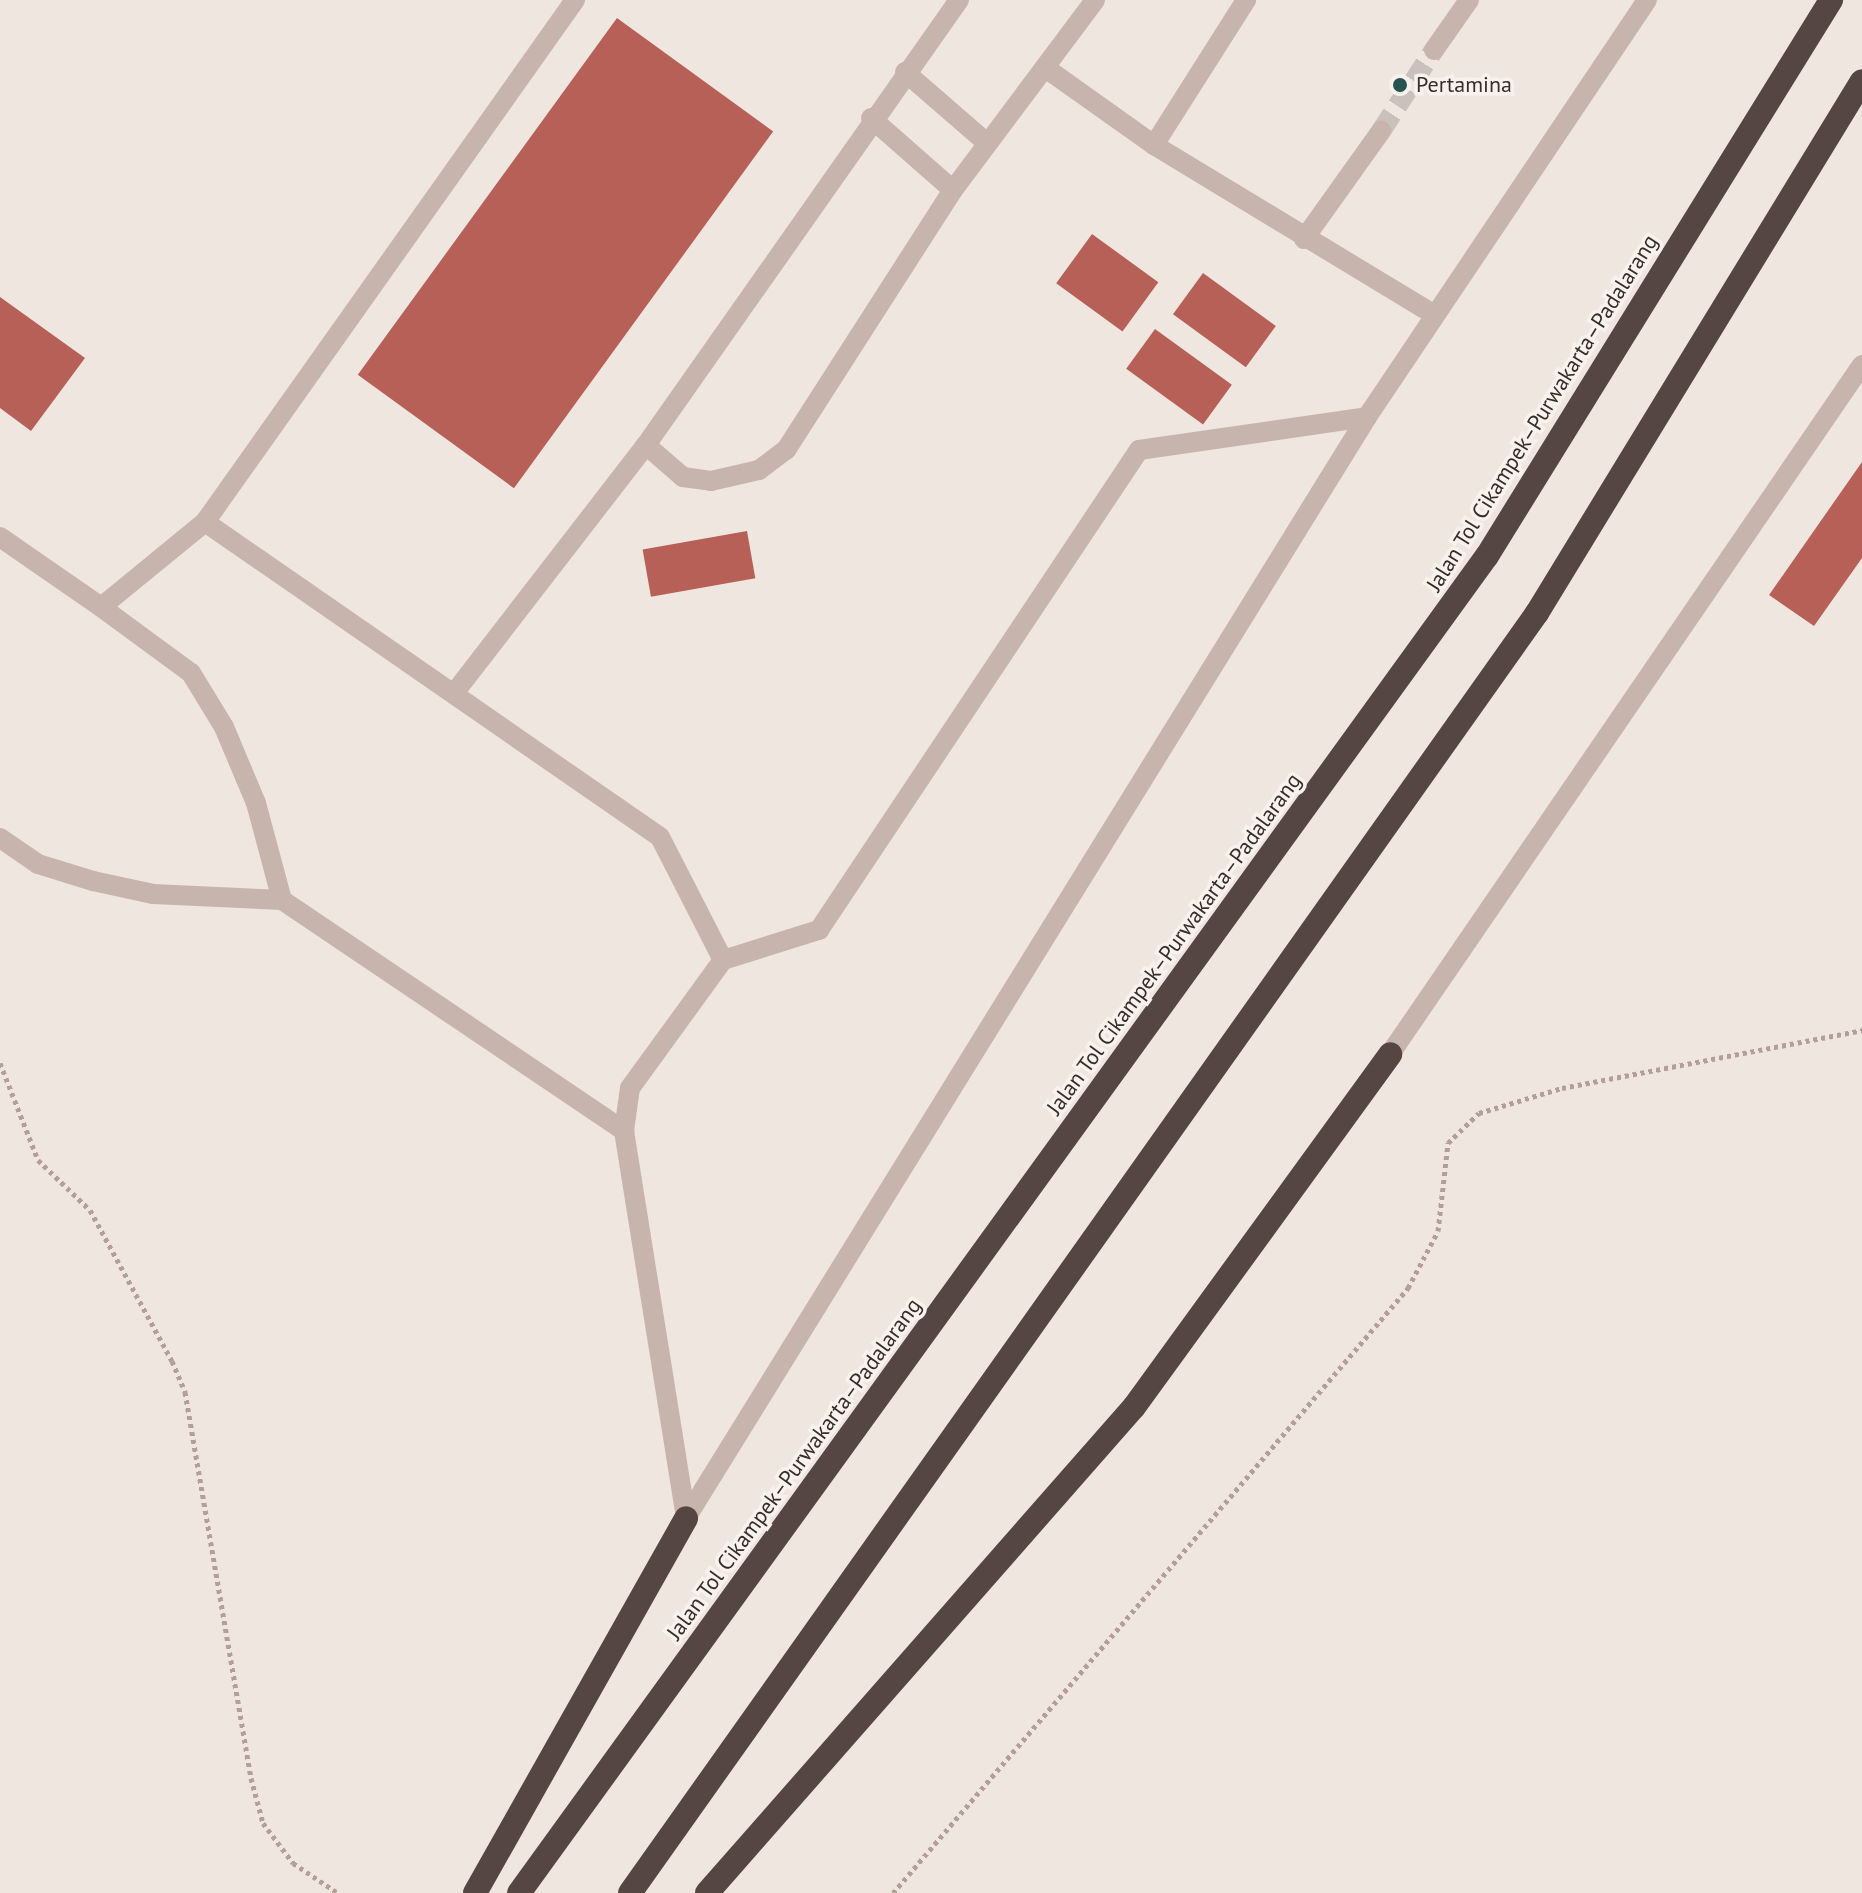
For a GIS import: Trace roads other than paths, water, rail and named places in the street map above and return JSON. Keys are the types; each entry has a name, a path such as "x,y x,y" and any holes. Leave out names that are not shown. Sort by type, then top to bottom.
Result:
{"highway":[{"name":"Jalan Tol Cikampek–Purwakarta–Padalarang","path":"519,1893 1487,556 1831,0"},
{"path":"630,1893 1537,613 1862,81"},
{"path":"707,1893 1134,1407 1390,1054"},
{"path":"475,1893 686,1518"}],"lane":[{"path":"101,607 205,522 575,0"},
{"path":"455,692 646,445 871,118 959,0"},
{"path":"646,445 683,477 711,481 759,470 786,450 953,190 1047,69 1095,0"},
{"path":"1154,145 1246,0"},
{"path":"1434,50 1469,0"},
{"path":"686,1518 1367,417 1647,0"},
{"path":"1047,69 1154,145 1304,239 1435,315"},
{"path":"905,72 987,143"},
{"path":"871,118 953,190"},
{"path":"1304,239 1381,131"},
{"path":"1390,1054 1862,365"},
{"path":"686,1518 624,1131 630,1088 723,960 819,930 1139,450 1367,417"},
{"path":"205,522 455,692 660,837 723,960"},
{"path":"0,537 191,673 224,727 256,803 282,900"},
{"path":"0,838 38,864 93,881 153,894 282,900 624,1131"}],"tunnel":[{"path":"1381,131 1434,50"}],"place":[{"name":"Pertamina","path":"1400,85"}]}
